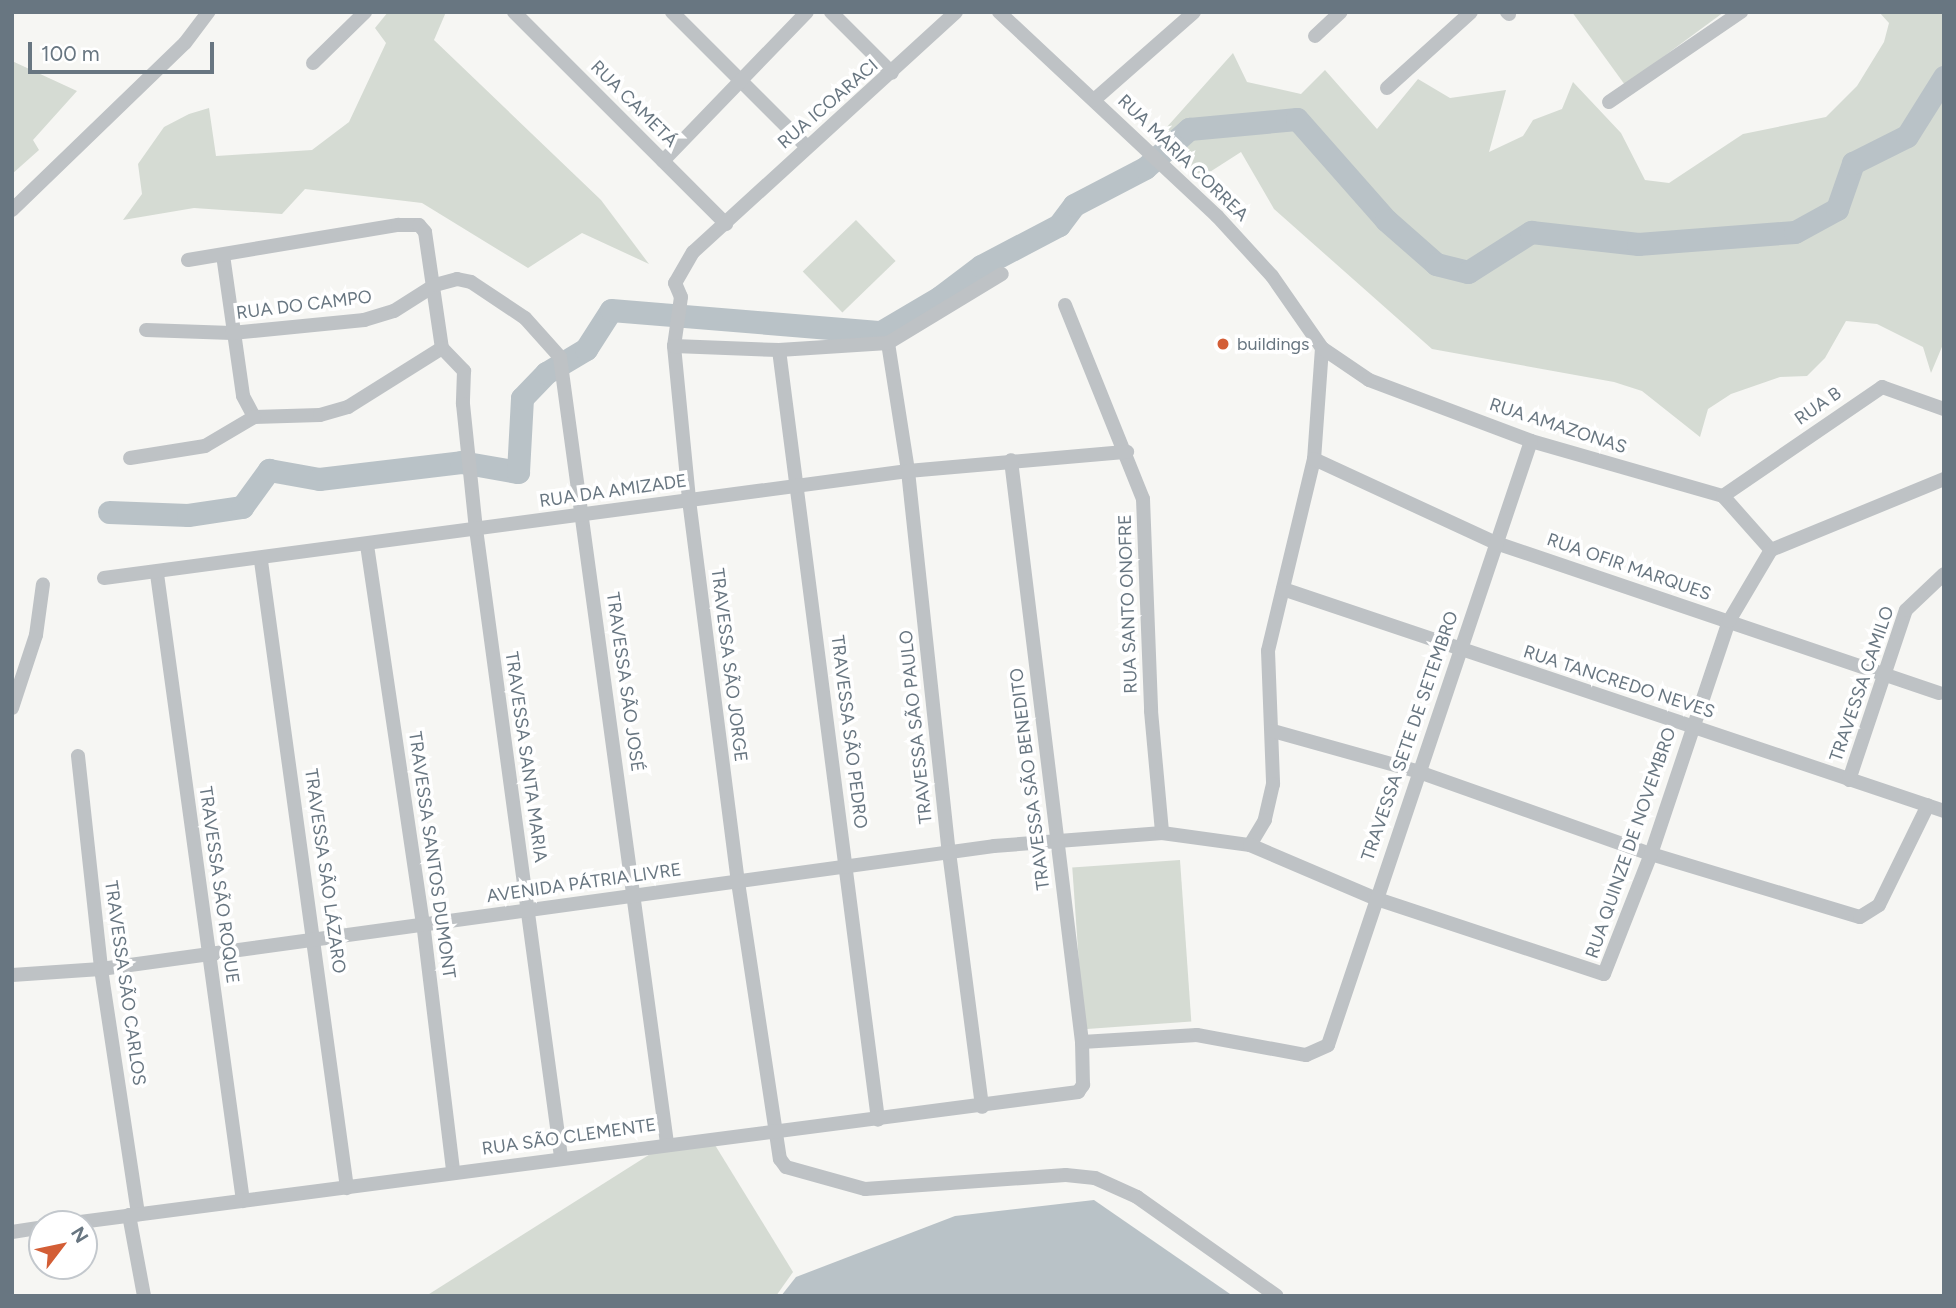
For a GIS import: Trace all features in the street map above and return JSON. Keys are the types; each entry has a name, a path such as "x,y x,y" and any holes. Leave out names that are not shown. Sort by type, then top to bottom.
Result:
{"street":[{"path":"12,210 185,43 208,12"},
{"path":"313,63 365,12"},
{"name":"RUA CAMETÁ","path":"514,12 726,224"},
{"path":"672,12 742,79 807,147"},
{"path":"663,161 807,12"},
{"path":"831,12 892,73"},
{"name":"RUA ICOARACI","path":"726,224 956,12"},
{"name":"RUA MARIA CORREA","path":"999,12 1163,164 1272,276 1322,348"},
{"path":"1094,100 1194,12"},
{"path":"1315,36 1341,12"},
{"path":"1387,88 1471,12"},
{"path":"1609,102 1741,12"},
{"name":"TRAVESSA SÃO JORGE","path":"726,224 678,271 674,283 681,305 674,346 689,500 738,882 773,1131 786,1167 849,1187 1066,1175 1095,1178 1137,1197 1277,1296"},
{"path":"130,458 205,446 254,417 320,415 348,407 442,348 435,285 425,232 419,225 187,260"},
{"path":"223,255 243,396 254,417"},
{"path":"674,346 779,350 888,343 1002,274"},
{"name":"RUA DO CAMPO","path":"146,330 232,333 374,317 394,311 435,285 457,279"},
{"name":"TRAVESSA SÃO JOSÉ","path":"457,279 471,282 526,318 562,364 636,896 667,1143"},
{"name":"RUA SANTO ONOFRE","path":"1065,305 1127,452 1143,499 1152,710 1162,833"},
{"name":"TRAVESSA SÃO PAULO","path":"888,343 908,471 949,852 982,1107"},
{"name":"TRAVESSA SANTA MARIA","path":"442,348 464,371 463,404 476,529 561,1157"},
{"path":"1250,845 1269,805 1273,731 1268,651 1314,459 1323,379 1322,348"},
{"name":"RUA AMAZONAS","path":"1322,348 1369,380 1531,440 1723,496"},
{"name":"TRAVESSA SÃO PEDRO","path":"779,350 878,1120"},
{"name":"RUA B","path":"1723,496 1882,387 1944,408"},
{"name":"TRAVESSA SETE DE SETEMBRO","path":"1082,1042 1197,1035 1306,1055 1328,1045 1416,771 1531,440"},
{"name":"RUA DA AMIZADE","path":"104,578 261,561 908,471 1127,452"},
{"name":"RUA OFIR MARQUES","path":"1314,459 1496,543 1939,693"},
{"name":"TRAVESSA SÃO BENEDITO","path":"1012,460 1082,1042 1083,1084 1078,1092"},
{"path":"1723,496 1771,550 1944,479"},
{"name":"TRAVESSA SANTOS DUMONT","path":"367,545 423,922 453,1171"},
{"name":"RUA QUINZE DE NOVEMBRO","path":"1604,974 1651,854 1729,621 1771,550"},
{"name":"TRAVESSA SÃO LÁZARO","path":"261,561 347,1188"},
{"name":"TRAVESSA SÃO ROQUE","path":"156,574 243,1201"},
{"name":"TRAVESSA CAMILO","path":"1849,780 1906,610 1944,574"},
{"path":"12,708 36,635 43,584"},
{"name":"RUA TANCREDO NEVES","path":"1283,589 1944,811"},
{"path":"1273,731 1416,771 1651,854 1860,917 1874,910 1928,805"},
{"name":"TRAVESSA SÃO CARLOS","path":"78,756 100,969 144,1296"},
{"name":"AVENIDA PÁTRIA LIVRE","path":"12,975 100,969 208,951 315,940 423,922 528,911 949,852 1162,833 1250,845 1374,898 1604,974"},
{"name":"RUA SÃO CLEMENTE","path":"98,1219 347,1188 667,1143 982,1107 1078,1092"}],"shaded area":[{"path":"388,12 446,12 434,40 601,200 649,264 582,233 528,268 422,203 305,189 282,214 194,208 123,220 142,194 138,164 164,127 189,114 209,108 216,156 312,150 349,122 386,43 375,28"},
{"path":"1572,12 1724,12 1625,85"},
{"path":"1879,12 1944,12 1944,342 1931,373 1923,347 1877,324 1846,321 1825,358 1807,376 1780,377 1731,394 1708,409 1700,437 1642,391 1614,382 1432,349 1274,209 1241,152 1202,177 1158,137 1233,53 1247,82 1301,94 1325,70 1377,129 1418,79 1450,98 1506,90 1489,152 1523,136 1533,120 1562,109 1573,82 1621,133 1645,180 1669,183 1743,134 1826,117 1857,86 1884,42 1889,23"},
{"path":"12,61 77,91 33,140 39,150 12,174"},
{"path":"856,220 896,261 842,312 803,271"},
{"path":"1180,860 1191,1022 1084,1029 1072,868"},
{"path":"715,1145 793,1272 776,1296 426,1296 655,1151"},
{"path":"1094,1200 1233,1296 781,1296 796,1277 955,1216"}],"waterway":[{"path":"109,512 188,515 242,507 269,470 319,479 461,462 518,472 522,398 546,373 586,349 611,310 881,332 940,297 981,266 1059,225 1074,205 1145,168 1189,129 1297,119 1386,220 1436,264 1468,272 1531,232 1638,244 1795,232 1837,209 1853,163 1907,136 1944,77"}],"place":[{"name":"buildings","path":"1223,344"}]}
